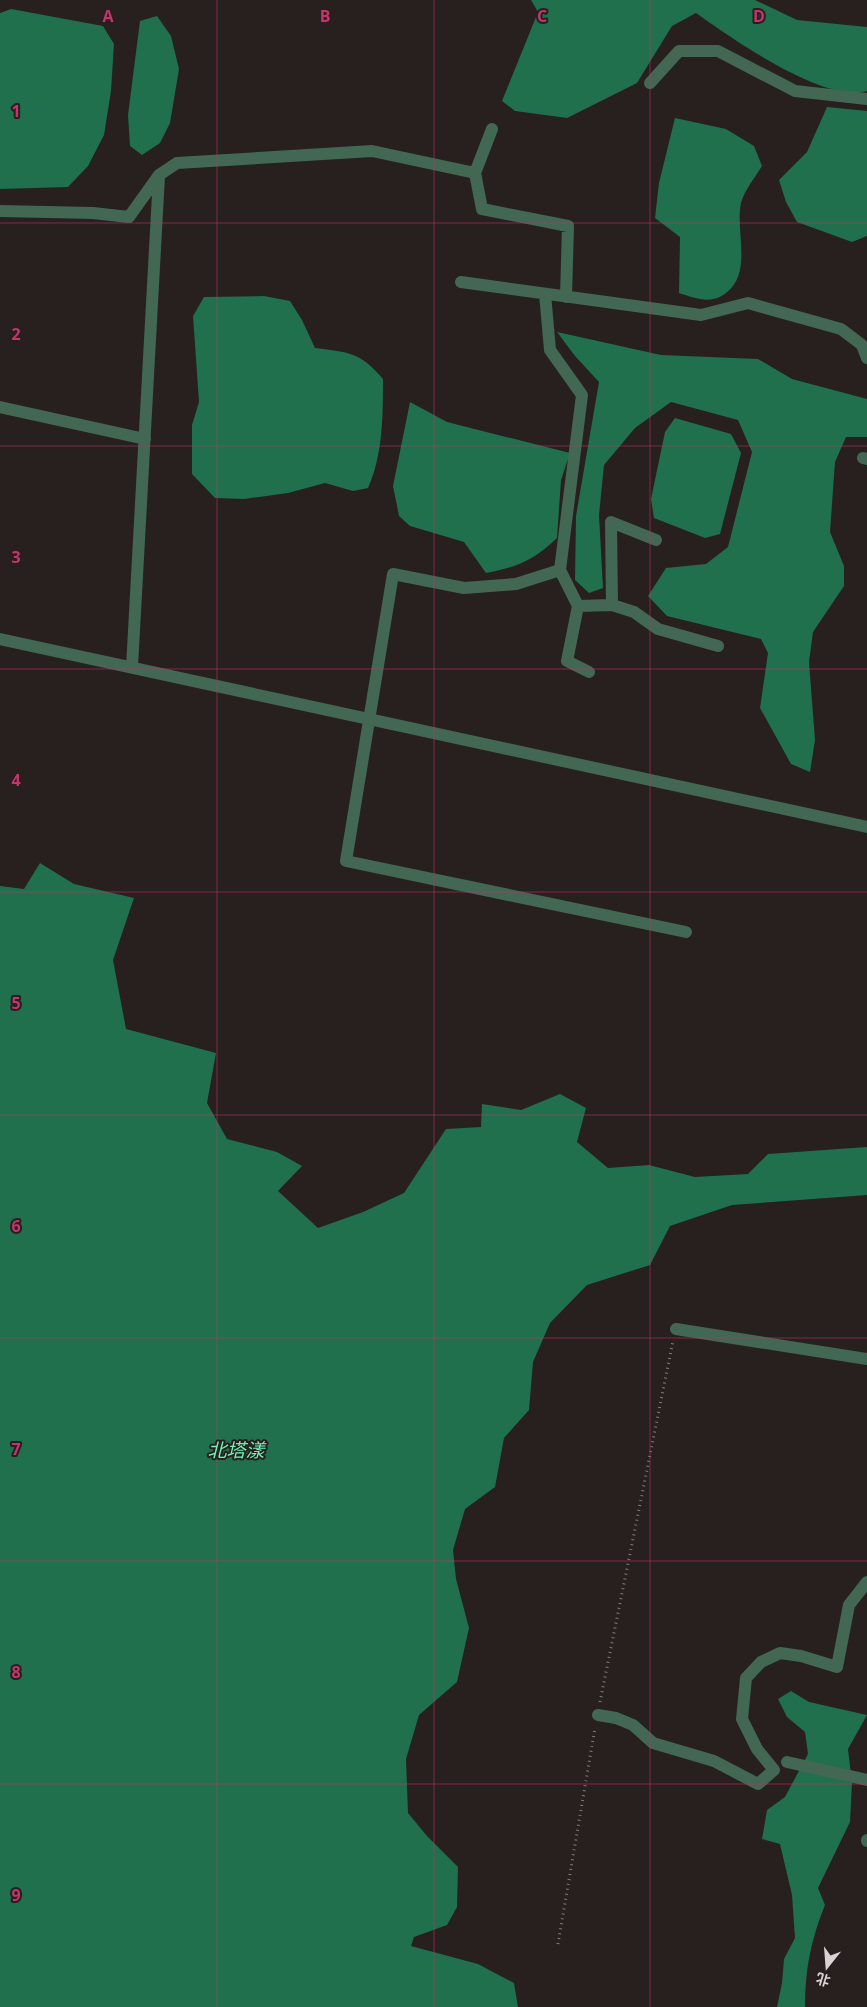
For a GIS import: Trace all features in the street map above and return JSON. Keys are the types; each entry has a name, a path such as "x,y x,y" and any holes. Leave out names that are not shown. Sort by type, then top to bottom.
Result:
{"street":[{"path":"650,84 679,51 718,51 795,91 867,99"},
{"path":"492,129 475,173 482,209 568,226 566,297"},
{"path":"0,211 93,213 129,217 159,175 177,163 372,151 475,173"},
{"path":"132,668 159,175"},
{"path":"461,282 700,315 748,303 841,329 862,345 867,358"},
{"path":"545,294 550,350 582,395 560,570 578,606 567,661 588,672"},
{"path":"0,407 144,439"},
{"path":"612,605 611,522 656,540"},
{"path":"560,570 516,584 464,588 393,574 346,861 686,932"},
{"path":"578,606 612,605 634,612 658,629 718,646"},
{"path":"0,639 867,827"},
{"path":"676,1329 867,1359"},
{"path":"598,1715 616,1718 633,1725 653,1743 714,1761 758,1784 774,1770 757,1749 742,1719 746,1678 761,1662 780,1653 801,1656 837,1667 849,1605 859,1589 867,1582"},
{"path":"787,1762 862,1778"}],"path":[{"path":"558,1944 598,1715 676,1329"}],"water":[{"path":"531,0 755,0 797,20 867,27 867,91 849,92 827,88 804,79 754,52 696,13 672,26 637,83 567,118 515,111 502,101 538,12"},
{"path":"11,9 103,26 114,44 111,91 104,135 88,166 68,187 0,189 0,13"},
{"path":"157,16 171,36 179,69 170,123 160,143 142,155 130,146 128,115 140,21"},
{"path":"827,107 867,111 867,236 852,242 797,222 786,202 779,180 807,152"},
{"path":"675,118 726,129 754,146 762,166 747,189 741,203 741,263 739,274 734,284 726,293 715,299 691,297 679,293 680,237 655,218 659,183"},
{"path":"264,296 290,301 302,320 315,348 346,353 360,358 383,379 379,449 377,462 368,488 353,491 325,483 288,493 244,499 215,498 192,474 192,425 199,402 193,316 204,297"},
{"path":"557,332 661,355 758,359 792,379 867,399 867,437 846,437 835,462 830,532 844,566 844,586 813,632 809,662 815,740 810,772 791,764 760,708 768,653 761,639 667,616 648,596 666,568 706,564 728,547 752,452 738,420 671,402 635,428 604,465 599,515 603,588 589,593 575,580 576,516 599,382 575,356"},
{"path":"410,402 447,422 570,453 561,480 557,538 541,552 525,562 486,573 464,542 410,526 399,516 393,486"},
{"path":"675,418 731,434 741,453 720,534 705,538 654,518 651,499 665,432"},
{"name":"北塔漾","path":"40,863 74,884 134,898 113,960 126,1029 216,1053 207,1103 227,1139 277,1152 302,1166 278,1191 318,1228 363,1212 404,1193 446,1129 481,1127 482,1104 521,1110 560,1094 586,1108 577,1142 608,1168 649,1165 695,1177 748,1174 768,1154 867,1147 867,1195 732,1205 670,1226 650,1265 587,1285 550,1323 533,1362 529,1410 504,1438 495,1487 465,1509 453,1550 456,1579 469,1628 457,1682 419,1715 406,1759 408,1813 427,1836 458,1867 457,1907 447,1925 414,1937 411,1946 478,1964 514,1983 518,2007 0,2007 0,886 24,889"},
{"path":"791,1691 809,1702 867,1715 848,1749 852,1783 850,1822 818,1888 825,1905 810,1955 806,1980 805,2007 777,2007 784,1959 795,1938 792,1895 780,1844 762,1839 767,1810 785,1797 808,1754 805,1732 787,1717 778,1699"}]}
